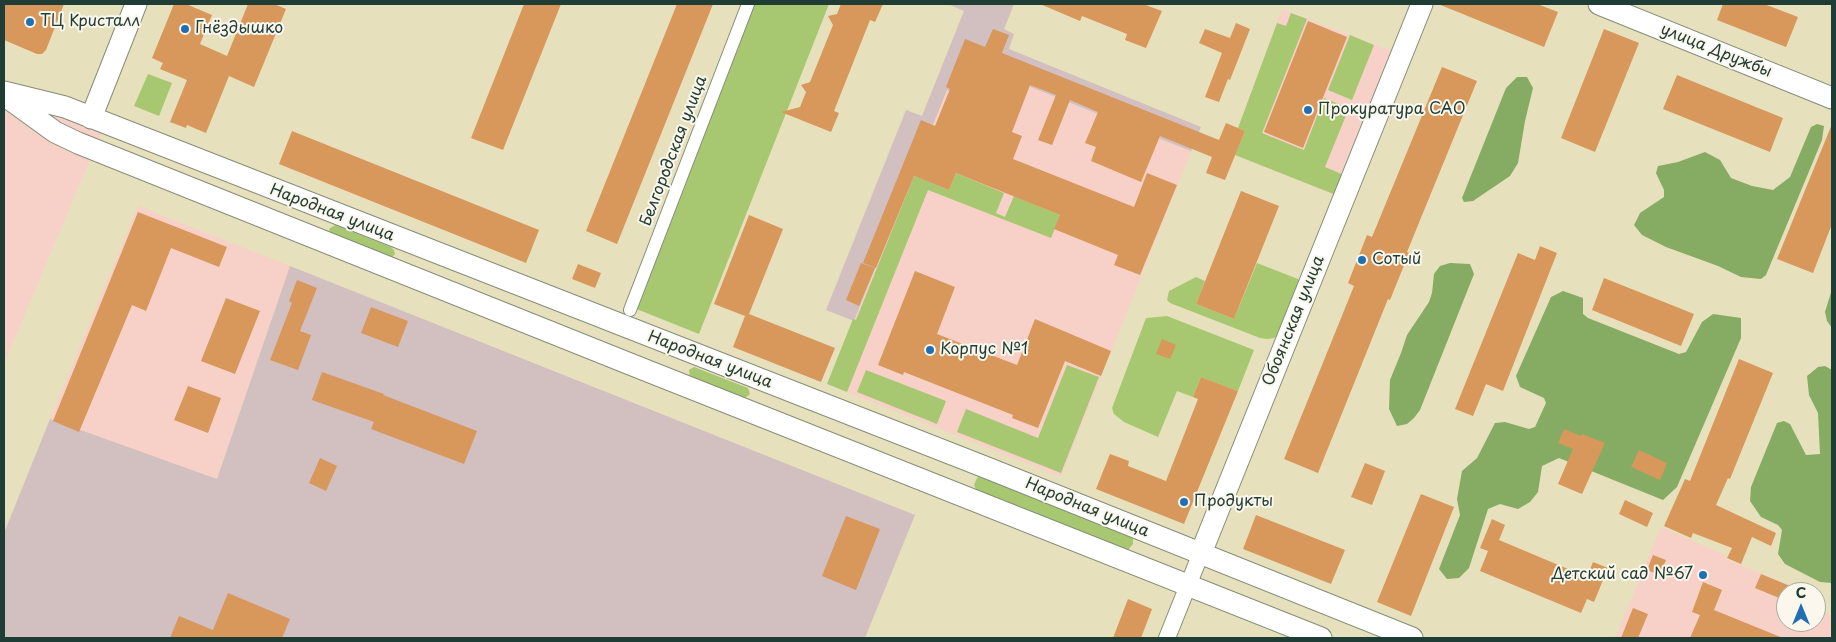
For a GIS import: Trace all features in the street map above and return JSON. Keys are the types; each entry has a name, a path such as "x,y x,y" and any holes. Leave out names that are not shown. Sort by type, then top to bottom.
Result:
{"street":[{"path":"78,143 88,142 95,135 96,125 91,118 136,4"},
{"name":"Белгородская улица","path":"630,310 748,4"},
{"name":"Обоянская улица","path":"1167,638 1422,4"},
{"name":"улица Дружбы","path":"1599,4 1832,98"},
{"name":"Народная улица","path":"4,94 65,107 1201,553 1412,638"},
{"name":"Народная улица","path":"4,94 55,132 78,143 1321,638"}],"shaded area":[{"path":"948,4 1014,4 1004,29 1014,34 1009,49 1201,127 1191,151 978,66 965,97 947,90 854,321 826,310 906,110 922,116 964,11"},
{"path":"1282,9 1393,52 1336,195 1235,155 1245,131 1238,128"},
{"path":"978,65 1191,151 1061,477 829,385 947,89"},
{"path":"4,86 104,126 4,364"},
{"path":"138,206 290,266 217,479 50,419"},
{"path":"290,266 915,515 865,638 4,638 4,533 50,419 217,479"},
{"name":"Детский сад №67","path":"1661,527 1727,556 1726,559 1782,582 1776,582 1776,632 1826,632 1826,613 1832,616 1832,638 1615,638"}],"green space":[{"path":"754,4 829,4 699,334 634,308"},
{"path":"1291,13 1307,19 1262,133 1304,150 1324,98 1349,108 1325,167 1344,175 1336,195 1235,155 1245,131 1238,128 1277,23 1286,26"},
{"path":"1350,35 1374,45 1352,100 1328,90"},
{"path":"148,74 172,83 159,116 134,106"},
{"path":"1517,77 1527,77 1533,88 1518,163 1510,176 1473,201 1464,202 1462,198 1506,88"},
{"path":"1817,124 1824,126 1822,140 1766,275 1761,279 1741,277 1718,266 1666,247 1642,235 1634,225 1640,213 1664,197 1664,190 1656,173 1658,166 1678,162 1705,152 1720,160 1731,178 1752,186 1773,190 1790,177 1811,127"},
{"path":"956,173 1004,193 996,213 1005,217 1014,196 1060,215 1051,238 928,190 847,392 827,384 853,319 856,320 914,176 949,190"},
{"path":"335,225 391,247 395,254 391,258 330,233 329,229"},
{"path":"1257,263 1303,281 1279,335 1274,338 1260,338 1170,303 1167,300 1169,291 1196,277 1205,281 1196,304 1234,319"},
{"path":"1450,263 1470,264 1474,274 1420,410 1407,424 1397,426 1389,409 1390,380 1407,335 1429,302 1434,274 1440,266"},
{"path":"1832,289 1832,328 1827,321 1825,312"},
{"path":"1563,291 1583,298 1583,314 1588,318 1679,354 1686,352 1702,322 1713,314 1741,318 1741,338 1677,487 1663,500 1559,458 1542,466 1538,492 1530,502 1518,509 1500,504 1488,509 1469,568 1459,578 1447,579 1439,569 1460,515 1457,499 1462,471 1477,458 1495,423 1505,422 1529,429 1535,427 1546,403 1544,398 1520,387 1516,376 1551,297"},
{"path":"1167,316 1254,350 1238,391 1201,377 1193,397 1177,391 1158,437 1124,422 1114,414 1112,408 1146,318"},
{"path":"1067,365 1099,377 1061,473 957,432 966,409 1038,438"},
{"path":"1825,366 1832,370 1832,583 1820,582 1785,564 1778,554 1782,530 1778,525 1761,517 1750,501 1751,487 1777,423 1784,421 1790,424 1806,455 1820,454 1818,413 1809,395 1807,376 1818,367"},
{"path":"694,367 748,388 750,394 745,398 690,377 689,370"},
{"path":"866,370 946,401 937,424 857,392"},
{"path":"980,476 1133,536 1133,544 1128,550 977,492 974,485"}],"building":[{"name":"ТЦ Кристалл","path":"4,4 64,4 46,50 42,54 37,54 4,40"},
{"path":"174,4 186,4 212,15 200,44 227,56 248,4 274,4 286,9 254,87 229,76 206,133 187,125 186,128 170,122 187,80 160,69 163,63 152,58"},
{"path":"524,4 561,4 503,150 471,138"},
{"path":"677,4 713,4 617,244 586,231"},
{"path":"841,4 883,4 875,22 870,20 834,111 839,113 831,132 781,112 800,107 806,92 801,85 810,82 833,25 828,16 837,14"},
{"path":"1040,4 1143,4 1162,11 1146,48 1125,40 1127,34 1082,16 1080,21"},
{"path":"1438,4 1537,4 1558,12 1544,47"},
{"path":"1723,4 1764,4 1798,17 1786,47 1717,20"},
{"path":"1308,21 1347,37 1303,148 1264,132"},
{"path":"1236,23 1250,29 1230,80 1228,79 1219,102 1205,97 1222,53 1199,43 1205,29 1230,38"},
{"path":"993,29 1009,35 1002,53 1219,140 1226,123 1245,131 1225,180 1206,173 1212,157 1160,136 1141,182 1091,161 1096,147 1085,143 1098,112 1070,100 1052,145 1038,140 1056,95 1030,85 1012,132 1022,136 1013,159 1134,207 1147,173 1177,185 1140,275 1114,265 1118,255 1054,229 1060,215 956,173 949,190 914,176 876,268 863,263 921,120 935,126 950,89 946,87 965,39 985,47"},
{"path":"1604,29 1639,43 1595,152 1561,138"},
{"path":"1442,67 1477,81 1407,252 1409,253 1390,300 1388,299 1318,473 1284,459 1354,286 1348,283 1367,235 1372,237"},
{"path":"1677,75 1783,118 1770,152 1663,109"},
{"path":"1832,124 1832,224 1813,273 1777,259"},
{"path":"292,131 539,230 526,263 279,164"},
{"path":"1241,191 1279,206 1234,319 1196,304"},
{"path":"138,212 227,247 219,267 171,248 146,311 132,305 79,432 53,421"},
{"path":"749,215 783,229 749,314 835,348 821,382 733,347 745,316 714,304"},
{"path":"1540,246 1557,253 1503,391 1486,384 1473,416 1455,409 1518,253 1535,260"},
{"path":"861,263 875,268 859,306 846,300"},
{"path":"578,264 601,273 595,288 572,279"},
{"name":"Корпус №1","path":"915,271 955,287 937,334 1017,365 1035,319 1111,351 1101,376 1065,361 1038,428 1012,418 1013,415 904,372 903,375 878,365"},
{"path":"1604,278 1694,314 1681,346 1592,310"},
{"path":"297,280 317,288 300,331 311,335 298,370 270,360 292,303 289,301"},
{"path":"226,298 260,311 235,374 201,361"},
{"path":"371,307 408,321 398,347 361,333"},
{"path":"1162,339 1176,345 1170,359 1156,354"},
{"path":"1739,359 1773,373 1730,479 1728,478 1716,505 1776,533 1771,546 1752,537 1741,564 1727,558 1732,548 1693,533 1691,538 1664,526 1685,479 1690,481"},
{"path":"322,372 477,431 464,464 371,429 374,422 312,400"},
{"path":"1201,377 1238,391 1184,524 1096,489 1110,454 1129,461 1128,466 1166,481 1198,399 1193,397"},
{"path":"188,386 221,398 208,433 174,420"},
{"path":"1564,429 1605,443 1582,494 1558,484 1573,449 1558,443"},
{"path":"1639,450 1667,463 1660,480 1631,467"},
{"path":"320,458 337,466 326,491 309,483"},
{"path":"1365,463 1385,471 1372,505 1351,497"},
{"path":"1421,494 1454,507 1411,616 1377,602"},
{"path":"1625,500 1653,513 1647,527 1619,514"},
{"path":"1256,515 1345,550 1331,584 1243,549"},
{"path":"846,516 880,529 856,590 822,576"},
{"path":"1492,519 1505,525 1499,540 1587,577 1593,562 1608,568 1594,602 1587,599 1581,613 1480,571 1488,551 1480,548"},
{"path":"1653,555 1666,560 1660,575 1647,570"},
{"path":"1761,574 1780,582 1776,582 1776,597 1755,588"},
{"path":"1703,582 1722,590 1714,610 1783,638 1690,638 1700,615 1692,612"},
{"path":"228,593 290,619 282,638 170,638 179,616 213,630"},
{"path":"1128,599 1152,609 1141,638 1113,638"},
{"path":"1633,608 1648,614 1638,638 1621,638"}],"place":[{"name":"ТЦ Кристалл","path":"30,22"},
{"name":"Гнёздышко","path":"185,29"},
{"name":"Прокуратура САО","path":"1308,110"},
{"name":"Сотый","path":"1362,260"},
{"name":"Корпус №1","path":"930,350"},
{"name":"Продукты","path":"1184,502"},
{"name":"Детский сад №67","path":"1703,575"}]}
